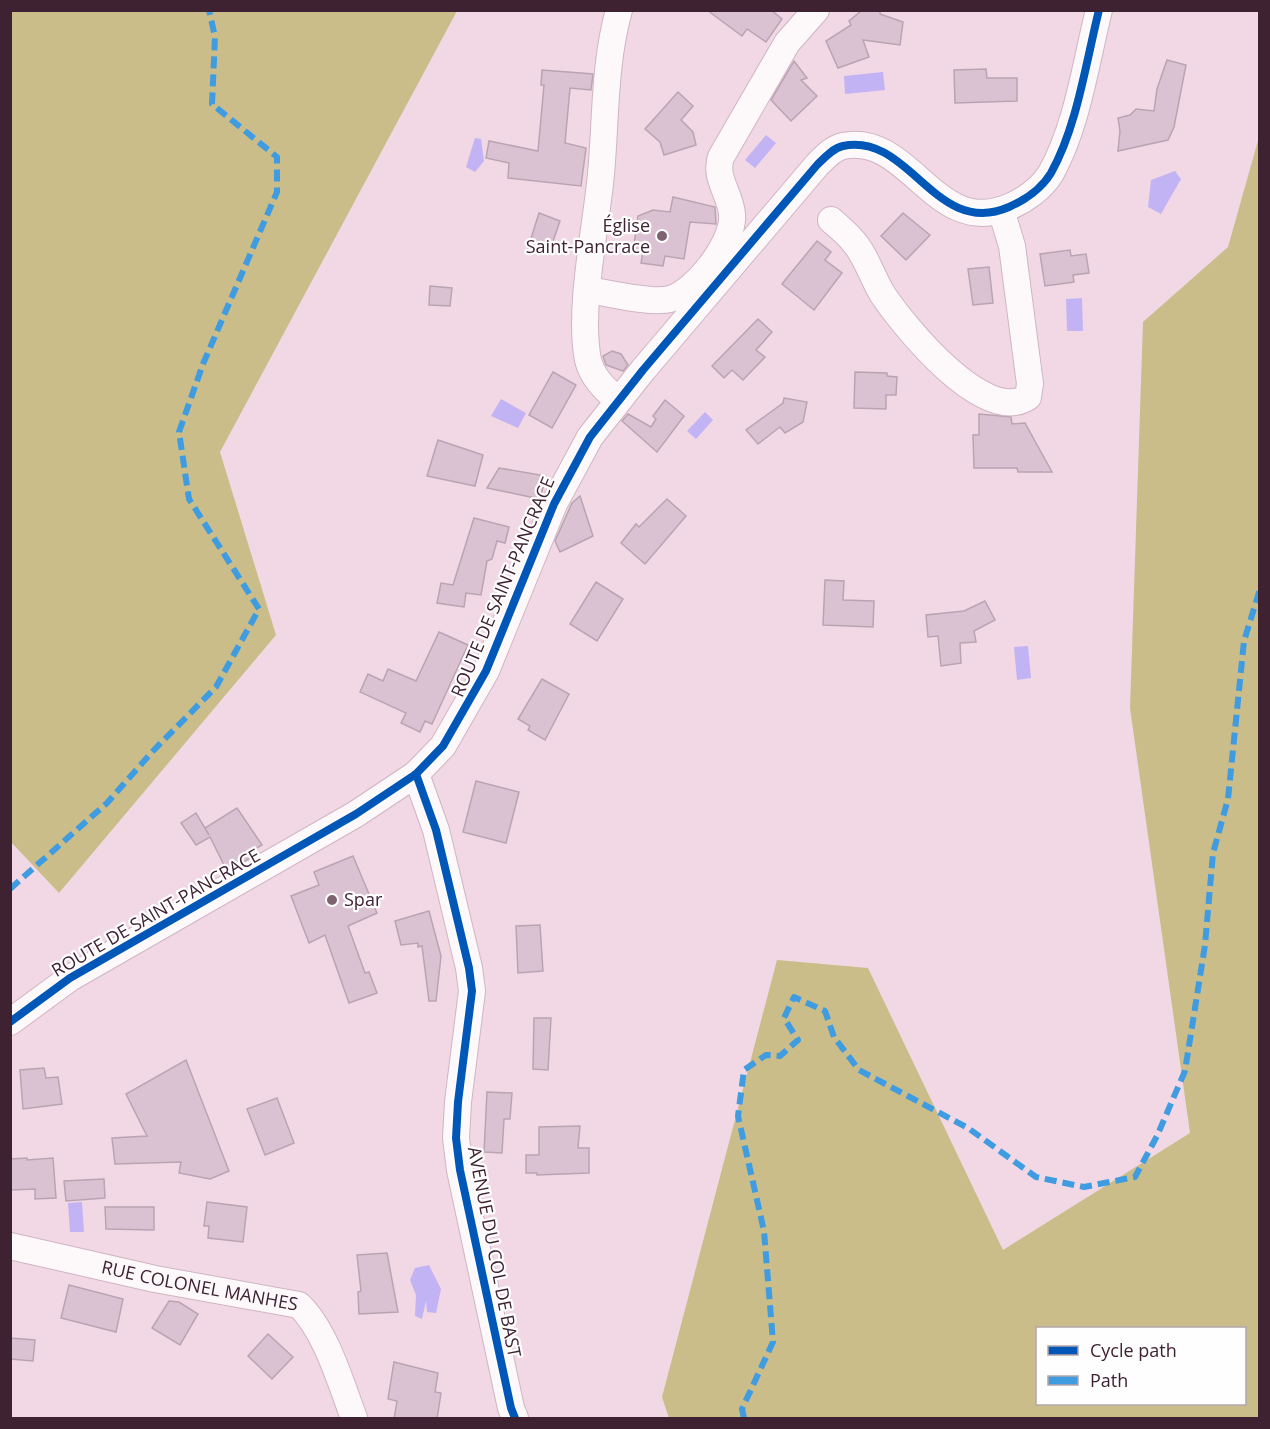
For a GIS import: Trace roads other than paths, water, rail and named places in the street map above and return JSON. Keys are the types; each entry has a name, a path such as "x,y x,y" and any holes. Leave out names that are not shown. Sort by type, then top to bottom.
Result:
{"street":[{"path":"617,400 598,382 589,363 584,334 602,172 608,61 619,10"},
{"path":"588,290 669,299 692,285 714,262 729,235 732,222 732,214 718,172 721,157 787,44 816,10"},
{"name":"ROUTE DE SAINT-PANCRACE","path":"10,1022 70,978 356,814 416,774 443,746 466,710 486,671 563,483 590,437 617,400 817,165 842,146 866,146 886,152 948,204 972,212 1001,210 1025,200 1050,175 1066,141 1100,10"},
{"path":"831,220 856,245 882,293 900,317 964,384 985,396 1005,401 1028,397 1030,384 1012,246 1001,210"},
{"name":"AVENUE DU COL DE BAST","path":"416,774 436,830 469,968 471,1012 456,1138 467,1204 515,1419"},
{"name":"RUE COLONEL MANHES","path":"10,1246 155,1280 299,1305 307,1312 330,1356 354,1419"}],"place":[{"name":"Église Saint-Pancrace","path":"662,236"},
{"name":"Spar","path":"332,900"}]}
